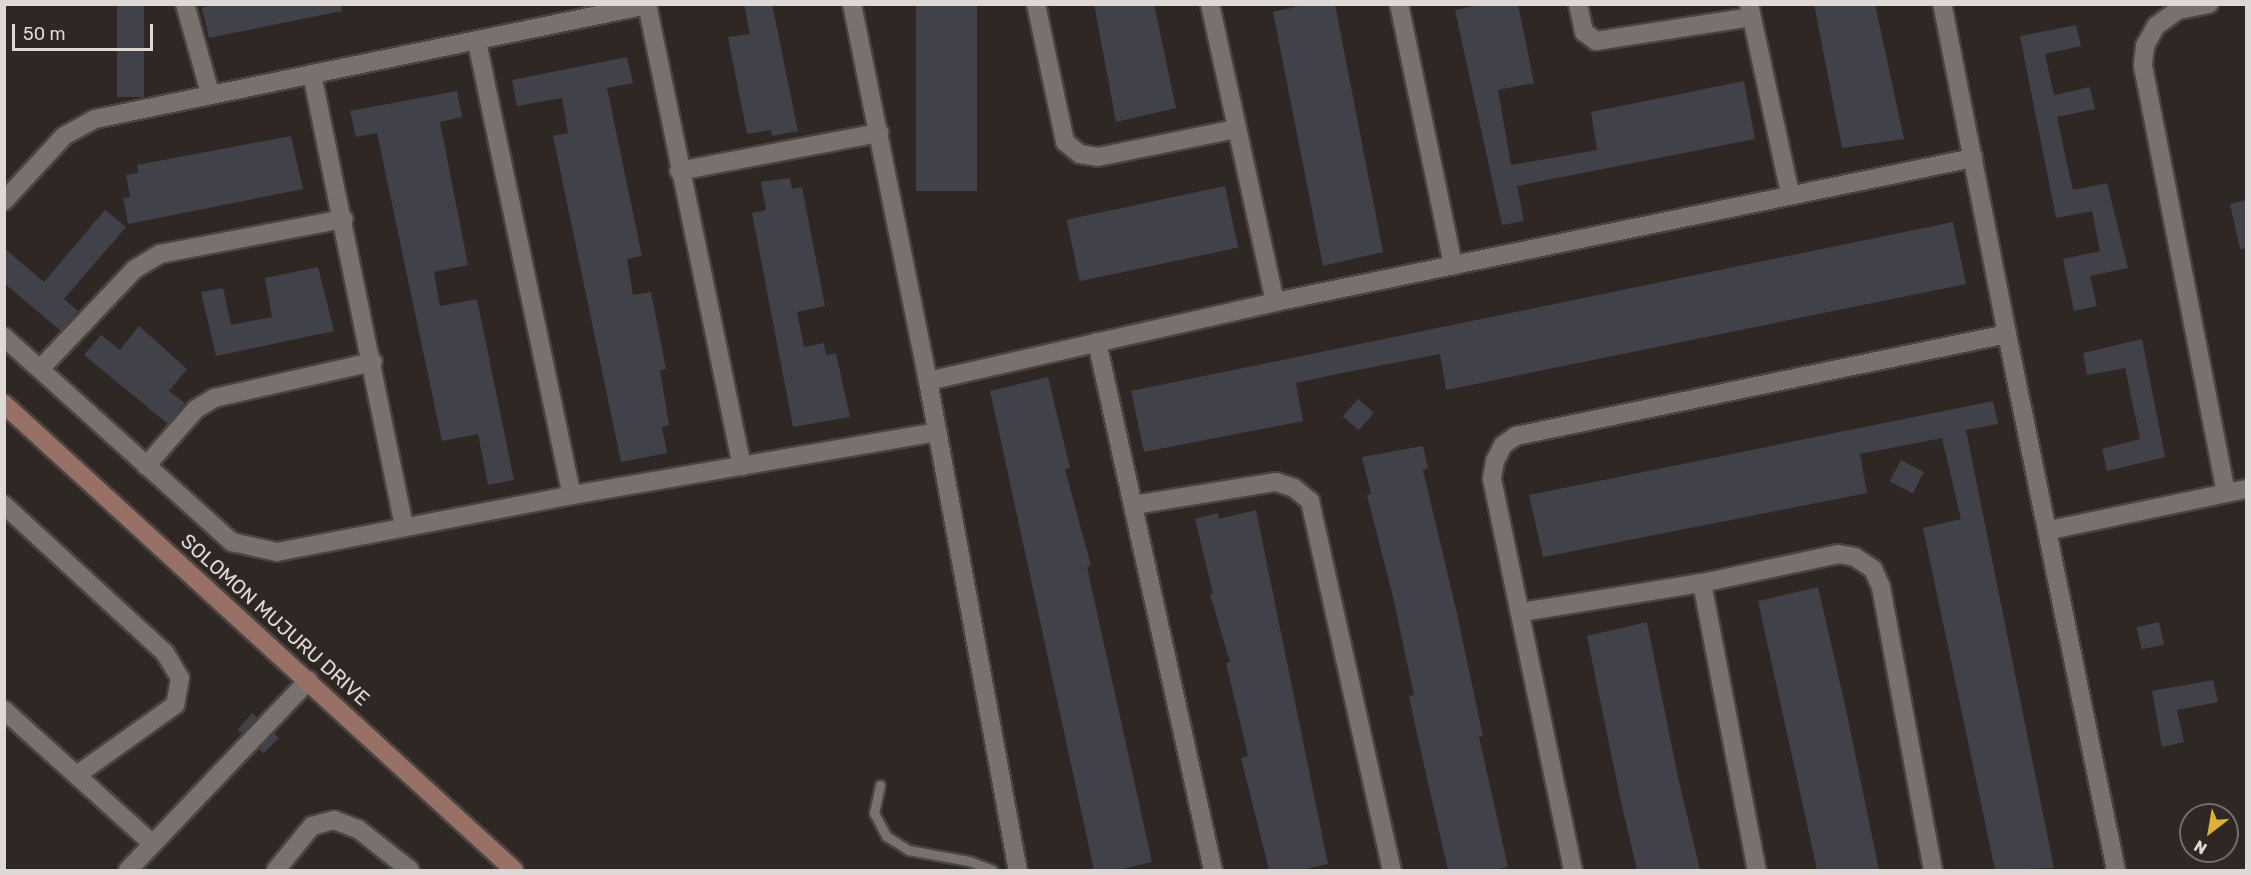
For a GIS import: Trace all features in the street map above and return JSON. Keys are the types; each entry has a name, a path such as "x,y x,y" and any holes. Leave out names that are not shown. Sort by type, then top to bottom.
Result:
{"street":[{"path":"185,4 210,93"},
{"path":"852,4 938,432 1018,870"},
{"path":"1036,4 1065,142 1080,154 1098,157 1236,129"},
{"path":"1210,4 1275,302"},
{"path":"1399,4 1453,265"},
{"path":"1578,4 1584,32 1596,41 1750,11 1790,193"},
{"path":"1942,4 2007,334 2050,530 2116,870"},
{"path":"2209,4 2178,10 2156,26 2145,46 2143,66 2226,493"},
{"path":"4,201 76,127 95,119 210,93 477,42 647,5 679,171 742,466"},
{"path":"477,42 572,495"},
{"path":"312,74 344,219 404,527"},
{"path":"679,171 879,133"},
{"path":"928,381 1275,302 1790,193 1973,158"},
{"path":"40,369 135,269 160,254 344,219"},
{"path":"1573,870 1522,612 1492,478 1503,445 1516,436 2007,334"},
{"path":"4,337 232,542 254,549 277,552 572,495 938,432"},
{"path":"1097,342 1213,870"},
{"path":"147,466 196,410 214,398 373,362"},
{"name":"SOLOMON MUJURU DRIVE","path":"4,404 309,680 514,870"},
{"path":"1134,505 1276,482 1294,488 1310,501 1392,870"},
{"path":"2050,530 2247,489"},
{"path":"4,505 165,653 180,678 175,705 77,774"},
{"path":"1522,612 1702,583 1838,554 1856,557 1873,569 1881,587 1933,870"},
{"path":"1702,583 1757,870"},
{"path":"128,870 309,680"},
{"path":"4,710 153,844"},
{"path":"276,870 312,826 334,820 358,829 410,870"}],"lane":[{"path":"880,786 874,813 886,836 908,850 969,861 992,870"}],"building":[{"path":"117,4 144,4 144,97 117,97"},
{"path":"213,4 341,4 342,11 209,38 202,8"},
{"path":"744,4 772,4 798,131 772,136 771,130 747,134 728,37 750,34"},
{"path":"916,4 977,4 977,191 916,191"},
{"path":"1094,4 1154,4 1176,108 1116,122"},
{"path":"1308,4 1335,4 1383,252 1323,266 1273,12"},
{"path":"1485,4 1518,4 1534,83 1498,90 1511,165 1597,150 1591,112 1744,81 1755,139 1517,186 1524,221 1502,225 1455,10"},
{"path":"1814,4 1875,4 1904,139 1842,148"},
{"path":"2076,25 2081,46 2045,54 2054,95 2090,87 2095,109 2057,117 2073,190 2107,183 2128,268 2090,276 2097,306 2074,311 2063,259 2100,251 2092,211 2056,218 2020,36"},
{"path":"627,57 633,83 607,88 642,256 627,259 633,295 651,292 666,369 660,370 669,425 662,427 667,453 621,462 553,136 568,133 562,98 517,106 512,80"},
{"path":"457,91 462,117 440,122 468,265 434,272 440,306 477,299 514,480 488,485 478,434 442,441 377,133 356,137 350,111"},
{"path":"291,136 303,189 128,224 123,198 130,197 126,175 138,173 137,165"},
{"path":"790,178 792,189 802,187 825,306 797,312 804,347 824,343 826,355 836,353 850,417 793,427 752,213 766,210 761,182"},
{"path":"1225,186 1238,248 1080,281 1067,220"},
{"path":"2247,200 2247,248 2240,249 2230,204"},
{"path":"105,210 126,227 64,299 78,311 61,331 4,283 4,248 44,282"},
{"path":"1953,222 1966,284 1446,390 1440,354 1332,375 1296,383 1303,421 1144,452 1131,391"},
{"path":"318,267 334,331 216,356 201,292 223,288 231,325 272,317 265,278"},
{"path":"139,326 187,369 169,391 185,403 168,424 84,355 101,335 120,350"},
{"path":"2142,339 2165,457 2107,471 2102,449 2140,439 2125,368 2087,375 2083,353"},
{"path":"1048,377 1070,468 1065,469 1091,566 1087,567 1152,862 1118,870 1094,870 990,391"},
{"path":"1358,399 1374,413 1359,430 1343,416"},
{"path":"1993,401 1998,424 1966,430 2054,868 1995,870 1923,528 1961,519 1942,438 1860,454 1867,493 1543,557 1529,495"},
{"path":"1423,446 1428,468 1423,470 1456,609 1483,736 1479,737 1508,867 1493,870 1448,870 1409,696 1414,695 1393,597 1367,495 1371,494 1362,457"},
{"path":"1901,460 1924,472 1913,493 1890,481"},
{"path":"1256,510 1328,864 1301,870 1269,870 1241,758 1248,756 1226,663 1230,662 1210,594 1213,594 1195,519 1218,513 1219,519"},
{"path":"1818,587 1879,870 1817,870 1758,601"},
{"path":"1647,622 1678,777 1700,870 1637,870 1621,802 1587,636"},
{"path":"2159,622 2164,644 2142,650 2137,627"},
{"path":"2213,680 2218,702 2177,710 2184,742 2162,747 2152,691"},
{"path":"252,713 258,718 244,735 238,730"},
{"path":"274,733 279,738 263,754 258,749"}]}
